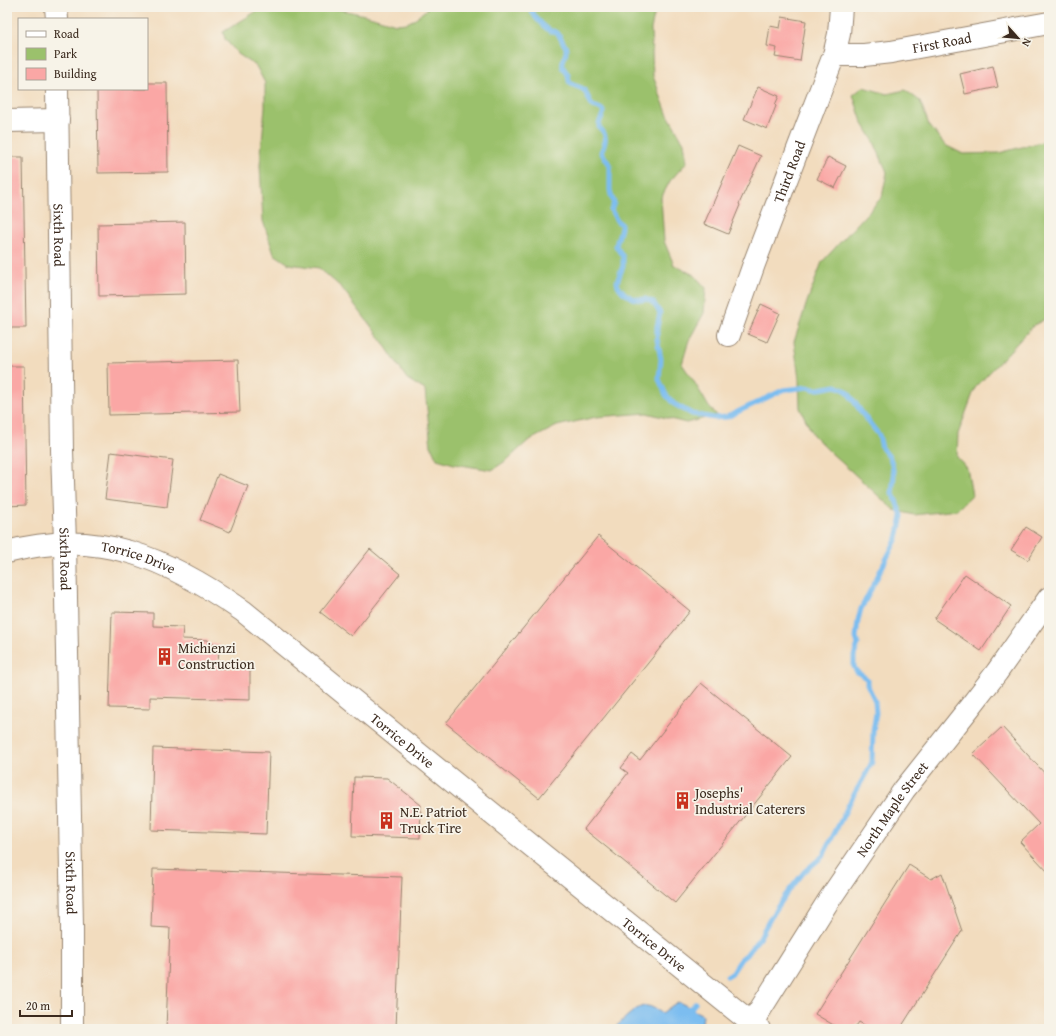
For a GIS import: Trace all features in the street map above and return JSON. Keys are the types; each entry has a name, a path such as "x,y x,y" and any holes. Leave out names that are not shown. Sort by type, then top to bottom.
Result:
{"street":[{"path":"56,7 57,18"},
{"name":"Third Road","path":"729,335 754,264 834,55 840,34 841,7"},
{"name":"First Road","path":"834,55 864,55 891,52 1049,24"},
{"name":"Sixth Road","path":"58,90 62,450 65,543 72,1029"},
{"path":"7,121 58,120"},
{"name":"Torrice Drive","path":"7,552 65,543 119,548 165,565 196,580 218,594 243,611 753,1027"},
{"name":"North Maple Street","path":"753,1027 827,903 899,797 994,676 1049,598"}],"green space":[{"path":"257,7 329,7 396,24 407,23 413,20 427,9 426,7 656,7 651,29 653,76 667,113 684,143 687,162 670,181 661,198 664,241 674,265 694,275 706,288 704,313 689,340 682,364 709,407 717,415 686,423 647,413 596,417 557,426 528,441 507,460 492,470 454,464 437,459 431,446 425,390 407,379 380,338 342,288 319,268 289,264 274,254 263,221 260,165 265,107 265,83 256,66 238,54 225,39 223,32 257,11"},
{"path":"863,87 887,94 905,90 920,101 929,125 945,145 963,154 999,153 1049,140 1049,317 1034,325 975,388 958,434 957,457 967,468 972,495 957,510 914,515 894,510 813,435 800,408 799,379 794,342 807,302 822,262 882,197 887,172 874,142 862,122 853,95"}],"water":[{"path":"678,1002 703,1015 702,1023 697,1029 613,1029 629,1014 643,1006 649,1006 662,1013"}],"building":[{"path":"782,17 806,21 800,61 775,57 777,48 767,46 770,26 780,28"},
{"path":"993,66 998,87 965,94 960,74"},
{"path":"148,83 167,83 168,172 98,173 97,90 148,90"},
{"path":"758,87 779,96 767,129 744,119"},
{"path":"738,146 761,156 739,204 740,205 728,234 704,224"},
{"path":"7,157 23,157 26,328 7,328"},
{"path":"828,157 846,166 835,188 817,179"},
{"path":"185,222 186,294 99,296 98,224"},
{"path":"761,304 780,313 767,342 748,334"},
{"path":"238,360 240,412 109,415 108,363"},
{"path":"7,366 24,366 26,505 7,506"},
{"path":"111,452 173,460 167,507 105,499"},
{"path":"218,474 248,486 230,532 200,520"},
{"path":"1026,527 1042,537 1028,560 1011,550"},
{"path":"598,536 690,611 539,798 446,723"},
{"path":"370,549 400,574 351,636 320,612"},
{"path":"965,574 1011,606 981,651 934,619"},
{"name":"Michienzi Construction","path":"112,612 153,613 153,626 183,627 182,639 208,640 208,644 219,644 218,668 250,668 250,700 150,697 150,709 109,708"},
{"name":"Josephs' Industrial Caterers","path":"701,683 792,757 675,903 584,829 628,773 621,768 632,754 640,760"},
{"path":"1002,727 1049,778 1049,873 1020,842 1039,824 973,754"},
{"path":"153,748 269,752 266,834 151,830"},
{"name":"N.E. Patriot Truck Tire","path":"354,777 387,778 421,805 420,838 352,836"},
{"path":"909,865 931,879 942,873 962,931 900,1029 871,1029 859,1022 854,1029 840,1029 815,1014"},
{"path":"153,869 402,877 396,1029 166,1029 170,928 151,927"}],"waterway":[{"path":"530,7 538,20 550,31 558,33 562,42 566,46 563,68 568,75 570,83 584,90 592,105 600,108 604,112 599,123 599,127 605,136 604,145 601,152 610,165 610,190 614,203 611,210 617,221 621,224 616,246 623,257 623,266 617,282 618,286 624,293 632,298 641,300 645,299 653,302 660,313 657,327 657,339 661,359 659,379 666,395 674,404 692,414 714,418 727,417 783,390 808,387 819,389 836,386 847,391 879,435 882,448 890,458 892,464 894,476 892,493 902,516 897,538 861,609 856,638 858,644 854,656 854,667 857,672 867,679 867,684 875,701 876,713 873,731 872,762 823,856 804,872 785,896 760,937 741,959 732,973 727,976"},
{"path":"684,1010 692,1007 695,1003"}],"place":[{"name":"Michienzi Construction","path":"165,656"},
{"name":"Josephs' Industrial Caterers","path":"682,801"},
{"name":"N.E. Patriot Truck Tire","path":"387,820"}]}
